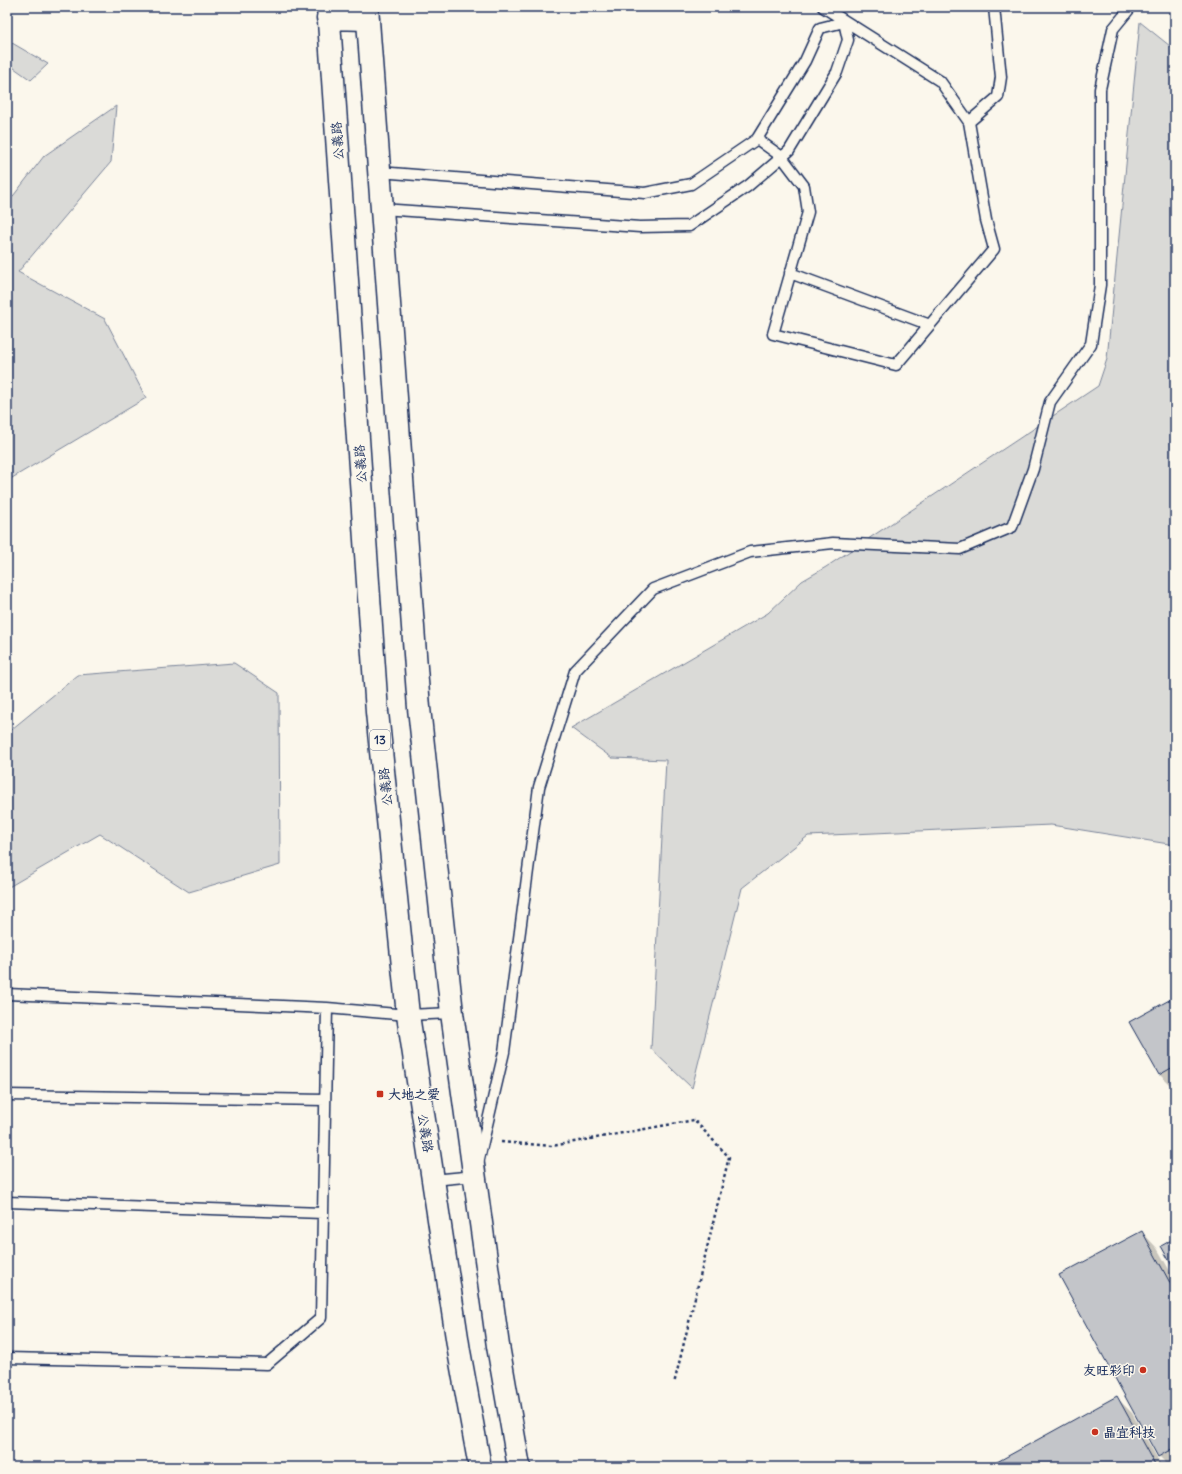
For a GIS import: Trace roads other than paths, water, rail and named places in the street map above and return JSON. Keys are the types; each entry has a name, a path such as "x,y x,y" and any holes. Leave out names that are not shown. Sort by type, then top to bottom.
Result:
{"main road":[{"path":"328,12 367,13 419,708 452,1013 498,1346 519,1467"},
{"name":"公義路","path":"328,12 378,712 408,1015 459,1351 480,1467"}],"lane":[{"path":"757,139 782,157 804,186 808,212 774,334 896,365 994,249 986,220 968,122 940,81 844,22 823,7"},
{"path":"968,122 998,97 1000,77 994,7"},
{"path":"433,1180 475,1176 504,1052 539,787 575,671 652,589 750,552 833,543 960,549 1012,527 1032,469 1050,402 1091,344 1100,285 1100,88 1113,29 1131,7"},
{"path":"379,172 645,193 691,184 757,139 805,61 820,28 844,22"},
{"path":"382,209 640,227 689,226 748,186 790,151 837,72 848,40 844,22"},
{"path":"790,274 930,325"},
{"path":"7,994 327,1008 408,1015 452,1013"},
{"path":"7,1358 267,1364 321,1318 327,1008"},
{"path":"7,1095 325,1100"},
{"path":"7,1202 323,1213"}],"place":[{"name":"大地之愛","path":"380,1094"},
{"name":"友旺彩印","path":"1143,1370"},
{"name":"晶宜科技","path":"1095,1432"}]}
